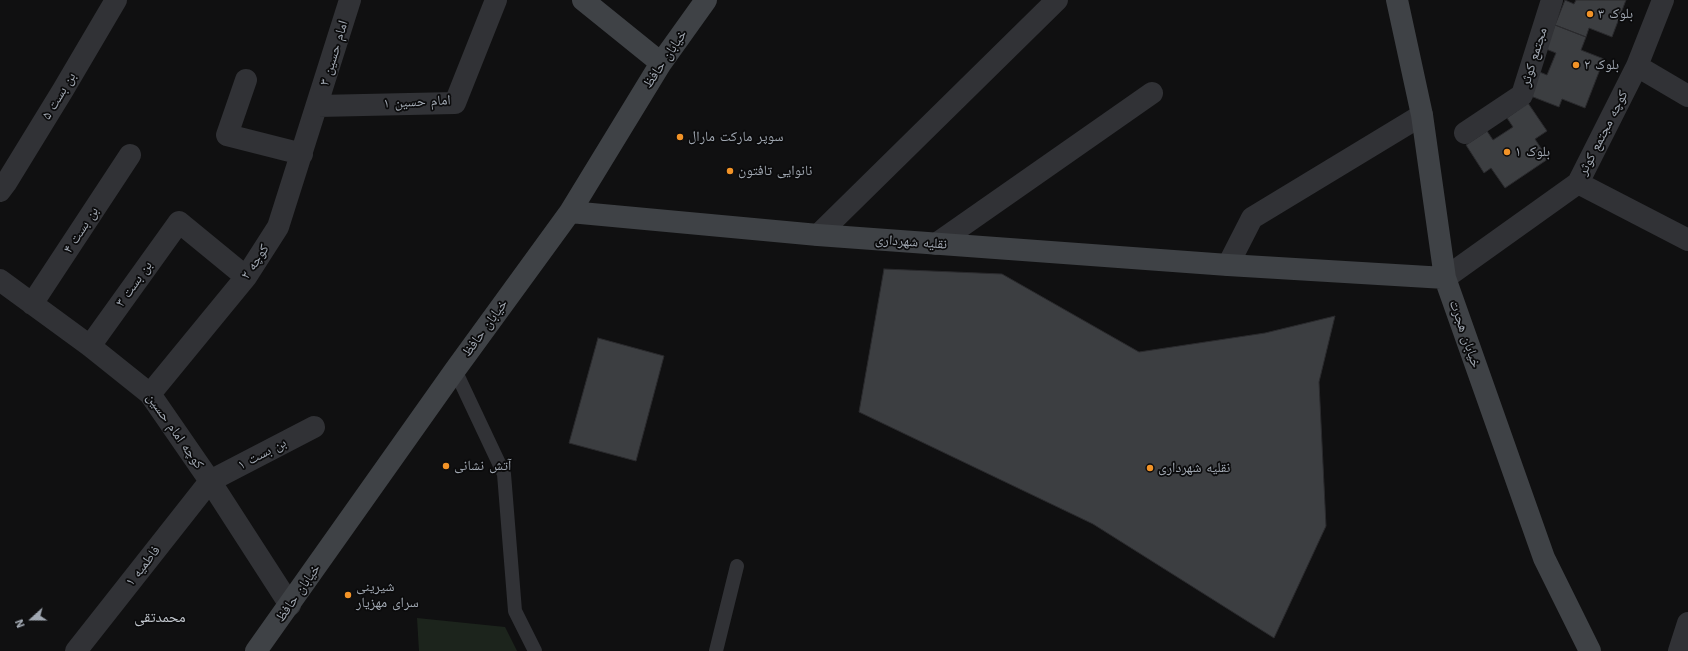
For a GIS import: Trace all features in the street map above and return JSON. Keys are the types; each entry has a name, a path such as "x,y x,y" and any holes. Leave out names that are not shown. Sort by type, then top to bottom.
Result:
{"street":[{"name":"بن بست ۵","path":"0,191 116,0"},
{"name":"امام حسین ۳","path":"318,106 350,0"},
{"name":"امام حسین ۱","path":"318,106 455,103 496,0"},
{"path":"583,0 661,63"},
{"name":"خیابان حافظ","path":"256,651 455,370 570,212 661,63 706,0"},
{"path":"818,235 1057,0"},
{"name":"خیابان هجرت","path":"1397,0 1422,115 1445,278 1544,558 1590,651"},
{"name":"مجتمع کوثر","path":"1465,133 1522,96 1552,0"},
{"name":"کوچه مجتمع کوثر","path":"1445,278 1578,183 1637,66 1663,0"},
{"path":"1637,66 1688,96"},
{"path":"246,80 228,135 302,154"},
{"path":"936,244 1152,93"},
{"name":"کوچه ۲","path":"150,394 246,277 278,227 318,106"},
{"path":"1228,265 1252,218 1422,115"},
{"name":"بن بست ۴","path":"32,304 130,155"},
{"path":"1578,183 1688,240"},
{"name":"نقلیه شهرداری","path":"570,212 818,235 936,244 1228,265 1445,278"},
{"name":"بن بست ۳","path":"90,346 179,222 246,277"},
{"name":"کوچه امام حسین","path":"0,280 90,346 150,394 210,481 290,605"},
{"name":"بن بست ۱","path":"210,481 314,427"},
{"name":"فاطمیه ۱","path":"76,651 210,481"},
{"path":"1679,651 1688,623"}],"lane":[{"path":"455,370 504,474 515,611 535,651"},
{"path":"716,651 738,566"}],"shaded area":[{"path":"417,618 505,627 517,651 419,651"}],"building":[{"name":"بلوک ۳","path":"1565,0 1574,4 1576,0 1626,0 1612,37 1589,28 1586,37 1555,25"},
{"name":"بلوک ۲","path":"1555,25 1586,37 1581,50 1604,59 1585,108 1562,99 1559,107 1528,95 1537,71 1547,75 1556,53 1546,49"},
{"name":"بلوک ۱","path":"1528,103 1547,131 1535,139 1548,159 1505,188 1491,168 1484,173 1466,145 1487,131 1493,140 1513,127 1507,118"},
{"name":"نقلیه شهرداری","path":"884,269 1002,274 1139,352 1265,333 1335,316 1319,382 1326,526 1274,638 1093,524 859,412"},
{"path":"598,338 664,356 636,461 569,443"}],"place":[{"name":"بلوک ۳","path":"1590,14"},
{"name":"بلوک ۲","path":"1576,65"},
{"name":"سوپر مارکت مارال","path":"680,137"},
{"name":"بلوک ۱","path":"1507,152"},
{"name":"نانوایی تافتون","path":"730,171"},
{"name":"آتش نشانی","path":"446,466"},
{"name":"نقلیه شهرداری","path":"1150,468"},
{"name":"شیرینی سرای مهزیار","path":"348,595"}],"district":[{"name":"محمدتقی","path":"160,618"}]}
